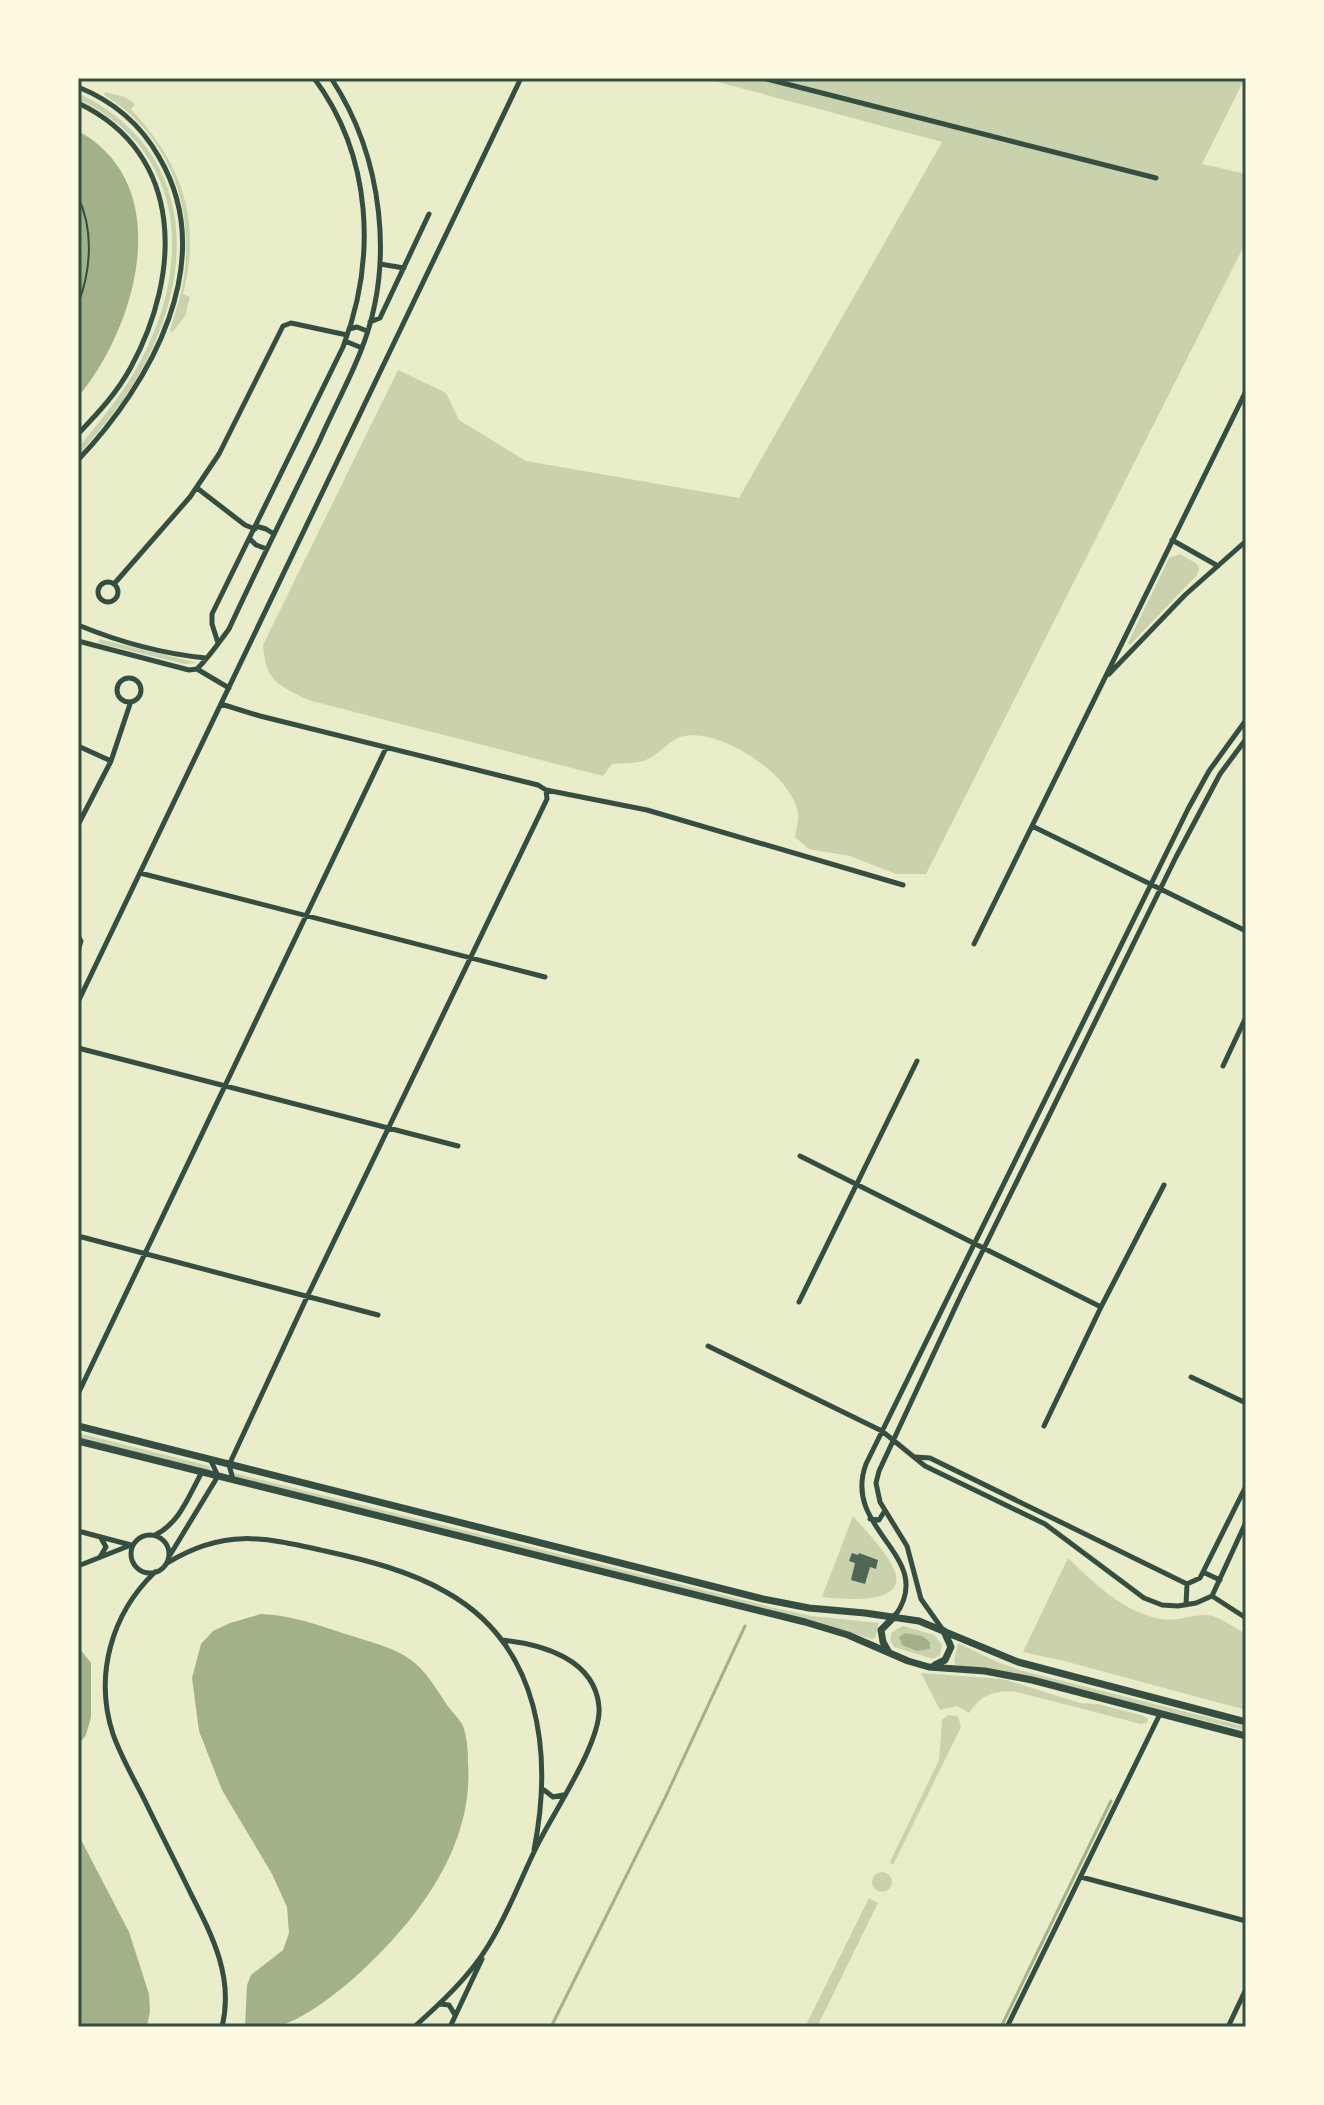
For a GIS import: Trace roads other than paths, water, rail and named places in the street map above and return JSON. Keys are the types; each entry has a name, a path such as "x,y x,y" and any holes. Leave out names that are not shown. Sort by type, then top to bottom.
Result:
{"main road":[{"path":"78,1426 763,1599 809,1608 895,1616 944,1630 1018,1662 1246,1722"},
{"path":"78,1441 805,1622 848,1635 929,1667 985,1671 1032,1680 1246,1736"},
{"path":"891,1654 883,1642 881,1630 895,1616"},
{"path":"929,1667 940,1664 949,1654 950,1640 944,1630"}],"street":[{"path":"219,643 212,614 347,335 364,256 362,197 354,155 332,104 314,78"},
{"path":"197,669 215,652 229,629 362,348 370,322 380,264 380,221 369,165 357,127 331,78"},
{"path":"78,1002 521,78"},
{"path":"763,78 1156,178"},
{"path":"78,87 115,105 149,141 166,168 176,193 183,239 179,276 161,341 129,399 78,460"},
{"path":"78,103 115,126 146,163 161,197 166,238 160,288 139,353 117,390 78,434"},
{"path":"370,322 380,318 429,214"},
{"path":"380,264 404,268"},
{"path":"114,584 197,488 229,437 283,326 291,323 347,335 362,348"},
{"path":"347,335 357,327 367,331"},
{"path":"974,944 1246,391"},
{"path":"197,488 245,525 274,534"},
{"path":"250,539 267,549"},
{"path":"1172,540 1218,566"},
{"path":"1106,677 1185,595 1246,541"},
{"path":"104,583 114,584 118,589 117,598 112,602 102,600 98,595 99,588 104,583"},
{"path":"78,625 184,655 206,658"},
{"path":"88,645 92,631"},
{"path":"78,641 178,668 197,669 229,688"},
{"path":"78,825 111,761 130,704 138,698 141,690 137,681 129,678 120,683 117,690 121,699 130,704"},
{"path":"221,704 538,785 546,790 647,810 903,885"},
{"path":"895,1616 905,1600 904,1574 896,1553 864,1508 861,1494 863,1472 1209,771 1246,720"},
{"path":"944,1630 921,1599 907,1546 880,1502 877,1477 892,1439 1161,890 1220,774 1246,739"},
{"path":"78,746 111,761"},
{"path":"78,1394 386,748"},
{"path":"233,1479 229,1465 547,799 546,790"},
{"path":"1032,826 1246,931"},
{"path":"140,873 545,977"},
{"path":"78,936 81,941 78,951"},
{"path":"1223,1066 1246,1017"},
{"path":"78,1048 458,1146"},
{"path":"799,1302 917,1061"},
{"path":"1063,1063 1074,1068"},
{"path":"800,1156 1101,1307"},
{"path":"1044,1426 1164,1185"},
{"path":"78,1236 378,1315"},
{"path":"708,1346 882,1431 925,1466 1045,1524 1144,1598 1168,1606 1186,1605 1212,1596 1246,1522"},
{"path":"1191,1377 1246,1403"},
{"path":"913,1457 930,1458 1187,1584 1197,1581 1203,1572 1246,1486"},
{"path":"211,1461 218,1476 168,1559 133,1595 113,1636 105,1681 108,1713 122,1755 218,1948 226,1990 222,2027"},
{"path":"78,1566 132,1545 142,1536 155,1535 166,1529 176,1519 202,1472"},
{"path":"189,1495 202,1501"},
{"path":"864,1508 869,1501 880,1502"},
{"path":"869,1518 879,1520 884,1512"},
{"path":"1070,1544 1075,1530"},
{"path":"78,1531 132,1545"},
{"path":"155,1535 164,1540 168,1559"},
{"path":"100,1537 106,1547 100,1557"},
{"path":"168,1559 200,1545 230,1539 268,1540 352,1557 398,1572 447,1592 484,1621 501,1640 523,1676 532,1697 541,1737 543,1790 534,1850"},
{"path":"132,1545 130,1557 137,1569 155,1572"},
{"path":"904,1574 914,1571"},
{"path":"1203,1572 1220,1580"},
{"path":"1186,1605 1187,1584"},
{"path":"1212,1596 1246,1618"},
{"path":"450,2027 534,1850 590,1744 599,1719 594,1687 568,1658 526,1644 501,1640"},
{"path":"1007,2027 1160,1714"},
{"path":"543,1790 553,1797 565,1794"},
{"path":"1081,1877 1246,1921"},
{"path":"414,2027 468,1973 488,1946"},
{"path":"1228,2027 1246,1989"},
{"path":"439,2004 453,2008 455,2017"}],"waterway":[{"path":"551,2027 665,1798 745,1626"},
{"path":"1001,2027 1111,1801"}]}
